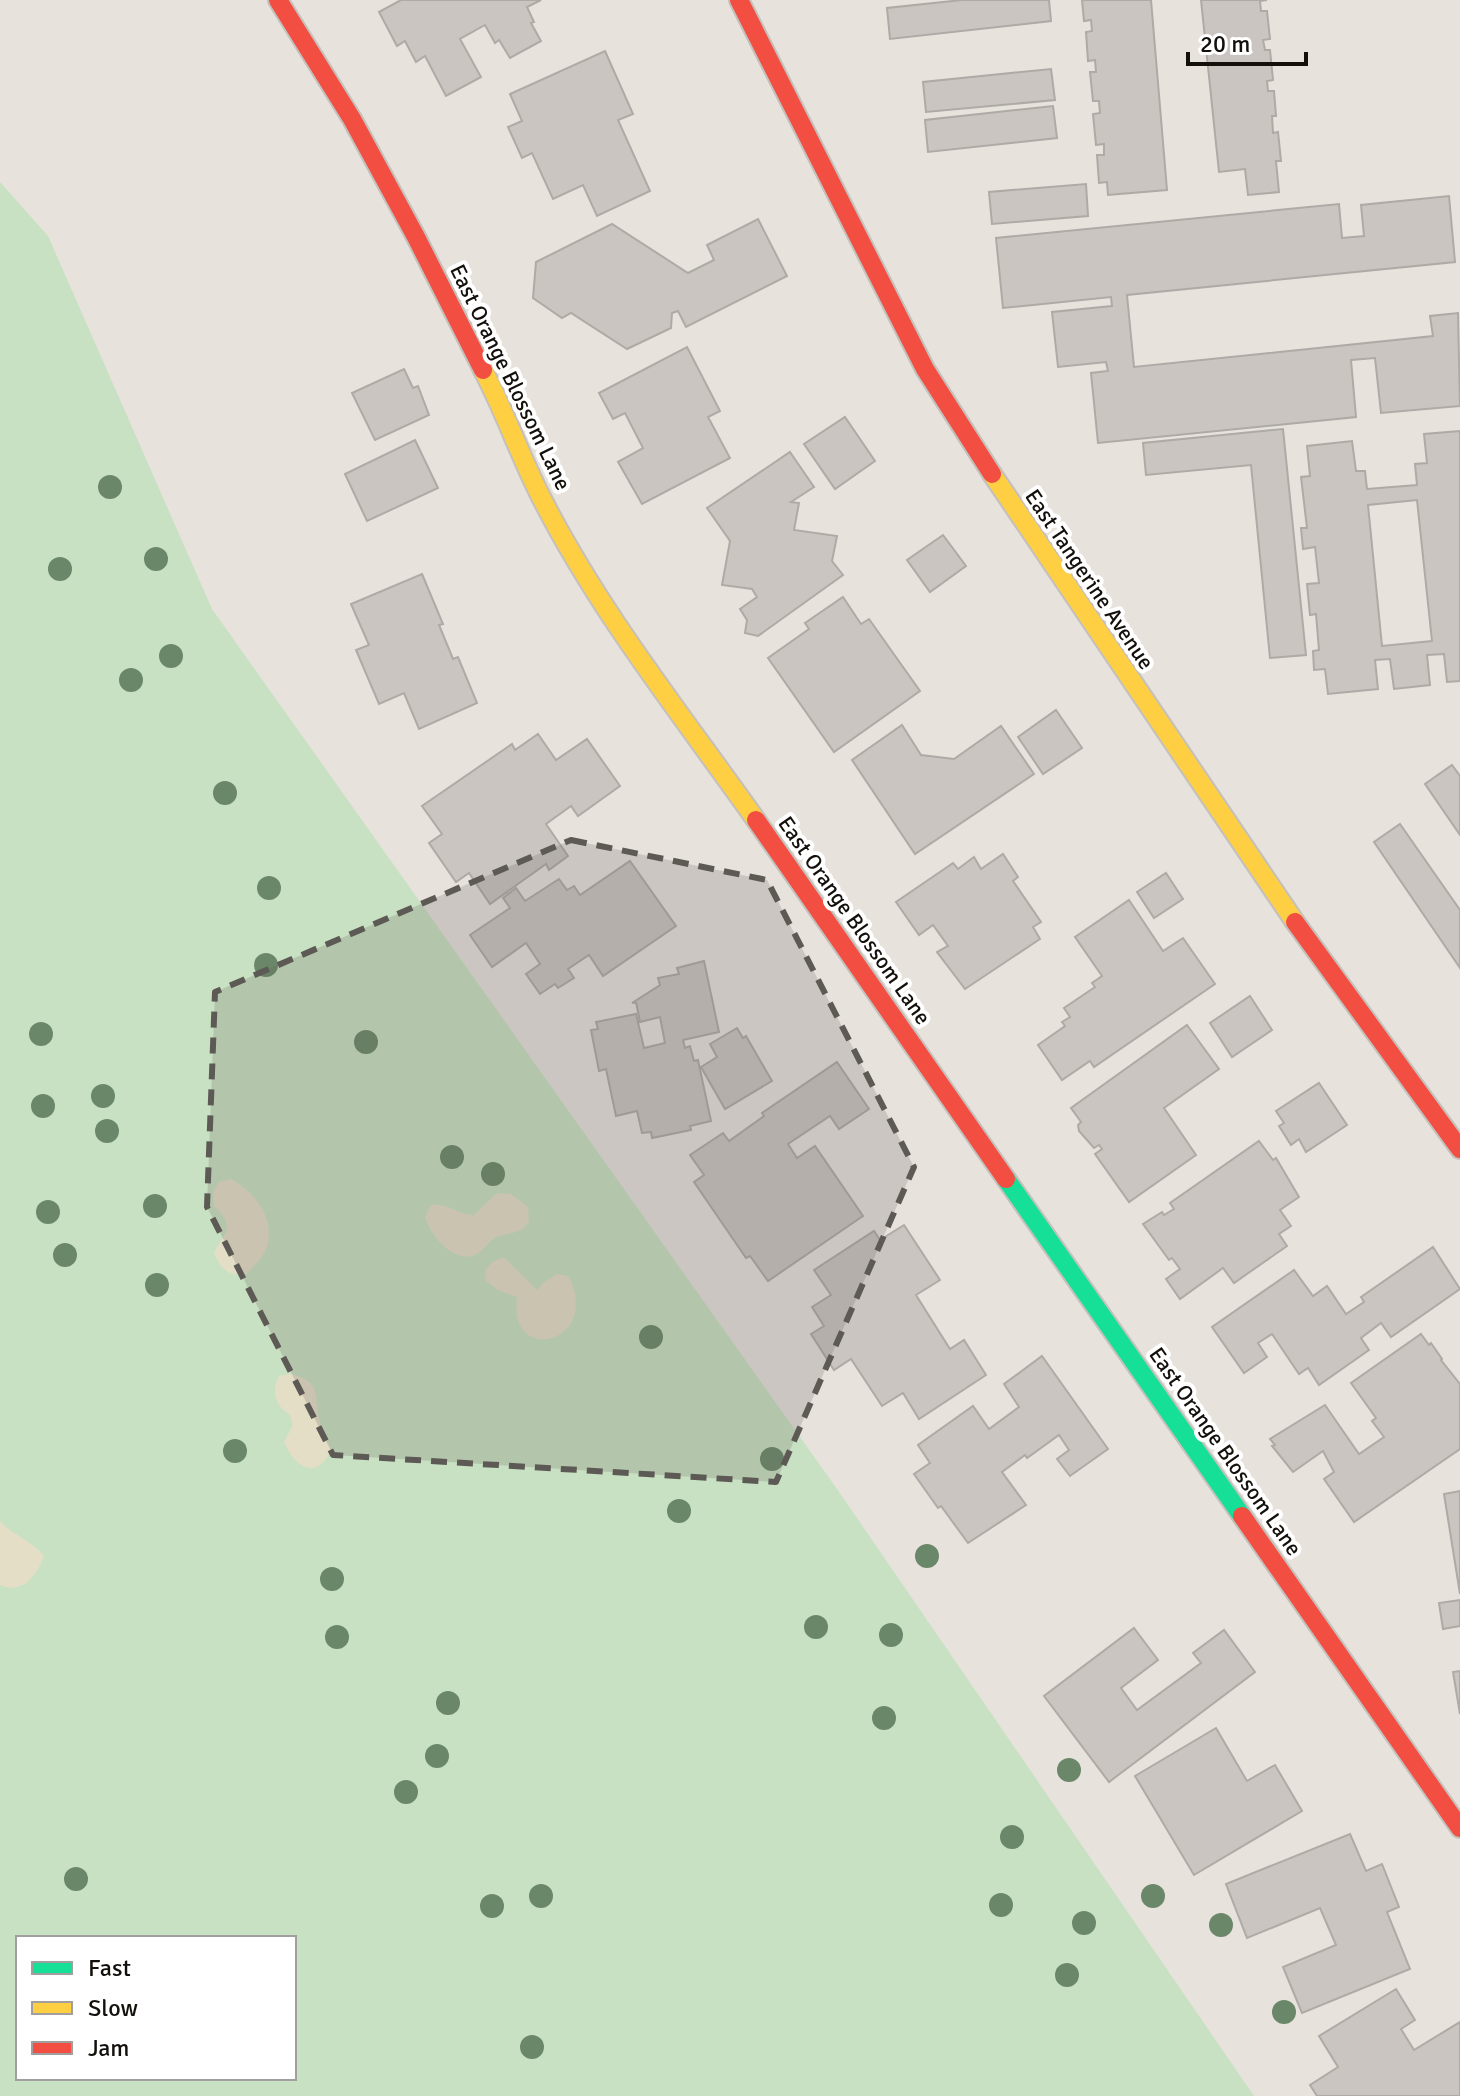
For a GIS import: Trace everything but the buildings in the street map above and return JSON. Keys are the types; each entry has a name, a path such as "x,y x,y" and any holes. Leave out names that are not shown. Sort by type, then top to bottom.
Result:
{"street":[{"name":"East Orange Blossom Lane","path":"278,0 352,119 402,211 460,320 539,493 600,598 1460,1828"},
{"name":"East Tangerine Avenue","path":"739,0 925,369 992,475 1269,886 1460,1149"}],"highlighted area":[{"path":"571,840 767,880 914,1167 776,1482 333,1455 207,1207 215,992"}],"green space":[{"path":"0,182 48,236 212,609 837,1489 1254,2096 0,2096"}],"sand":[{"path":"231,1179 256,1199 269,1228 264,1253 245,1275 225,1270 214,1253 227,1224 214,1206 213,1192 219,1182"},
{"path":"497,1193 511,1194 528,1207 529,1221 523,1229 495,1238 475,1255 467,1257 451,1252 437,1239 425,1217 431,1205 474,1215"},
{"path":"504,1257 537,1290 557,1274 568,1276 576,1299 574,1317 565,1330 552,1338 538,1339 526,1333 518,1319 517,1297 498,1290 486,1281 485,1271 492,1262"},
{"path":"291,1374 308,1381 315,1390 320,1423 331,1449 326,1459 313,1468 300,1464 284,1442 293,1425 290,1415 278,1402 275,1387 279,1376"},
{"path":"0,1521 44,1556 33,1576 16,1587 0,1585"}],"traffic: fast":[{"path":"1006,1179 1242,1516"}],"traffic: slow":[{"path":"483,370 539,493 587,578 641,660 756,820"},
{"path":"992,474 1295,922"}],"traffic: jam":[{"path":"278,0 352,119 483,370"},
{"path":"739,0 925,369 992,474"},
{"path":"756,820 1006,1179"},
{"path":"1295,922 1460,1149"},
{"path":"1242,1516 1460,1828"}]}
